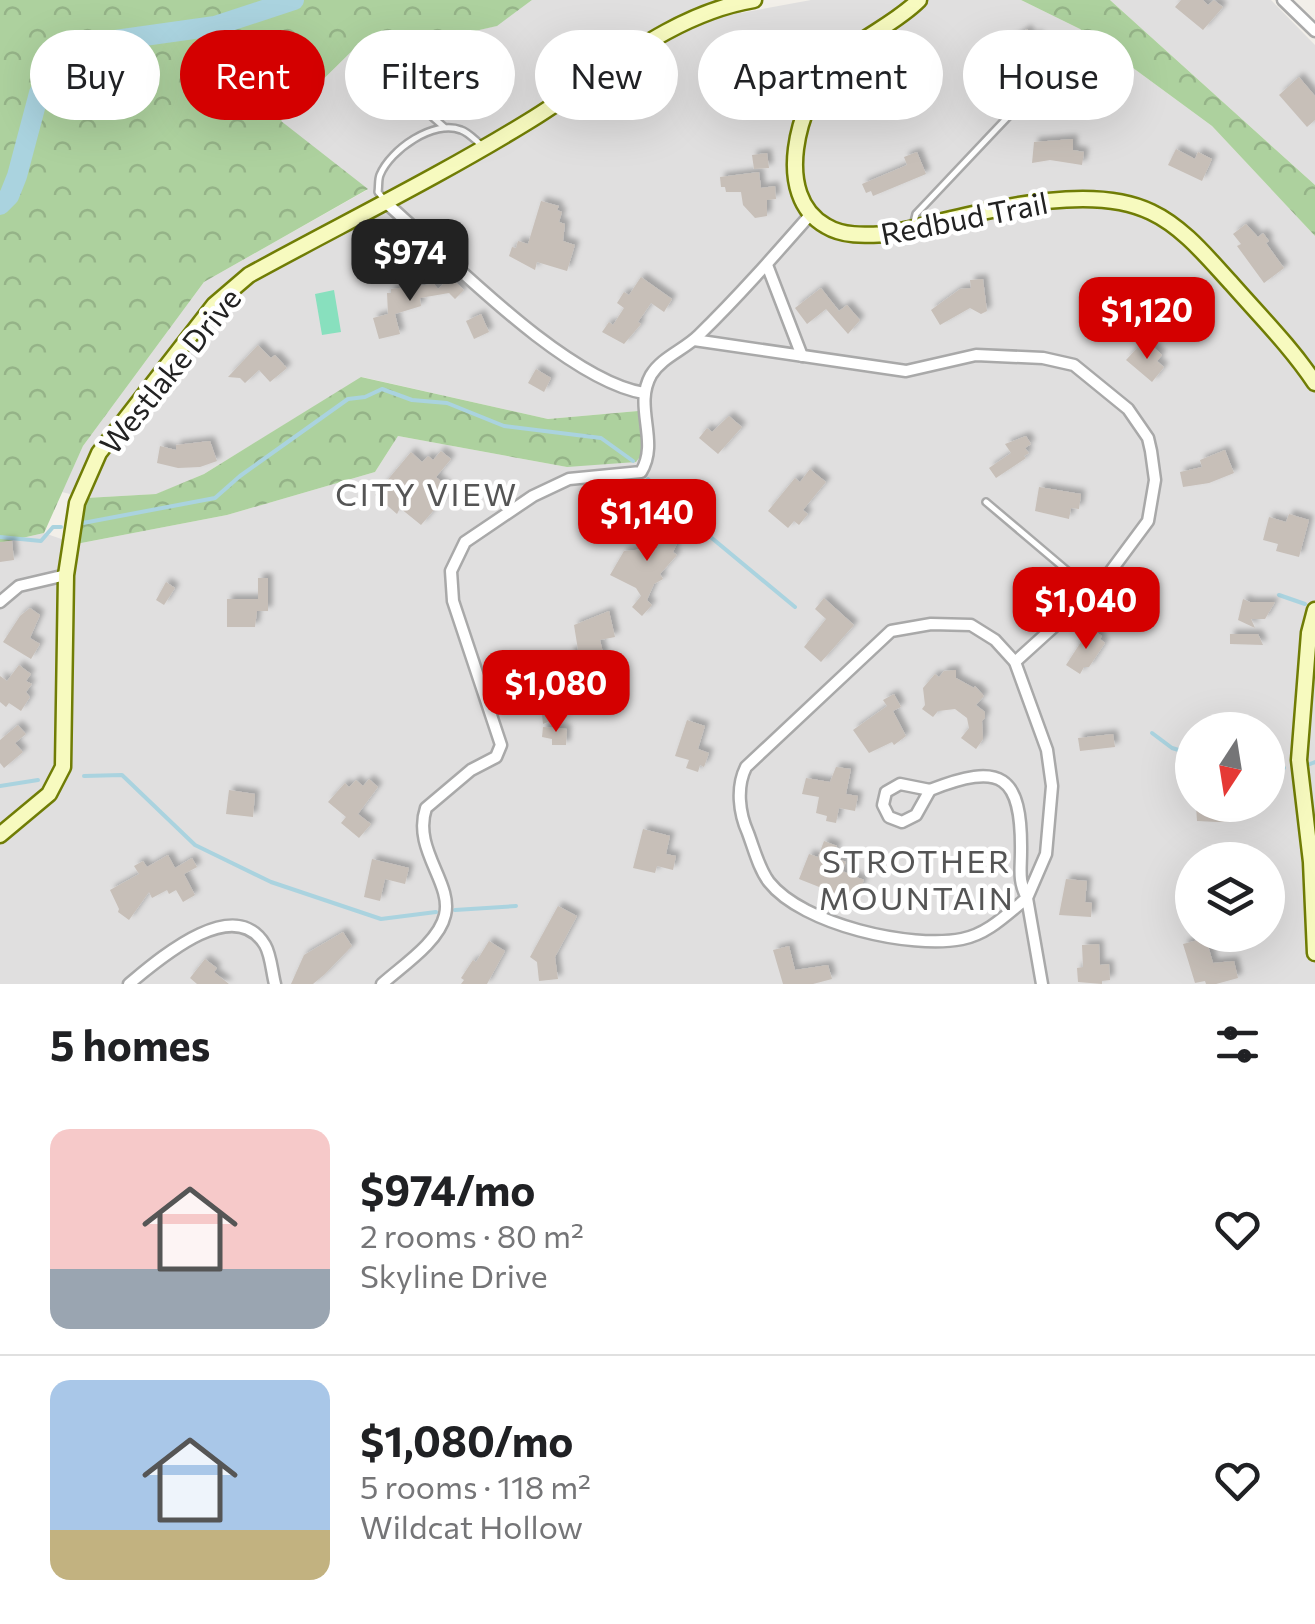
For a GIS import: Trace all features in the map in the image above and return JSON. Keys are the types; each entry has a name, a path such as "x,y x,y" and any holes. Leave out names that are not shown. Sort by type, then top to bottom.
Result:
{"street":[{"name":"Westlake Drive","path":"0,835 49,794 63,767 66,575 76,504 99,453 214,305 249,275 527,122 666,32 722,6 754,0"},
{"path":"382,984 432,938 446,915 444,898 426,849 426,808 471,770 496,757 501,745 453,601 451,570 466,542 533,496 570,479 641,472 650,457 644,393 652,372 694,340 768,265 810,214 798,194 797,149 800,128 816,88 850,50 918,0"},
{"path":"1284,0 1315,31"},
{"name":"Redbud Trail","path":"810,214 828,228 860,235 1057,199 1094,197 1150,212 1178,228 1203,252 1283,341 1315,384"},
{"path":"384,200 539,338 622,389 644,393"},
{"path":"768,265 802,356"},
{"path":"694,340 906,371 976,356 1044,358 1074,365 1128,409 1148,438 1156,480 1148,521 1093,592 1014,662"},
{"path":"0,602 19,586 66,575"},
{"path":"1315,610 1309,633 1299,760 1315,953"},
{"path":"931,624 970,624 995,640 1014,662 1047,750 1052,786 1046,854 1026,898 992,927 965,939 927,942 838,924 784,896 767,880 743,822 739,780 746,767 891,632 931,624"},
{"path":"930,790 910,820 895,820 885,812 882,799 892,786 930,790 959,779 997,776 1016,795 1020,818 1019,883 1026,898 1042,984"},
{"path":"129,984 205,930 223,924 249,931 265,945 275,984"}],"lane":[{"path":"436,120 444,127 462,130 483,146"},
{"path":"912,228 916,214 1005,120"},
{"path":"384,200 378,192 380,174 398,152 444,127"},
{"path":"986,502 1093,592"}],"shaded area":[{"path":"532,0 737,0 741,13 811,0 1021,0 1081,30 963,30 963,120 1134,120 1134,69 1212,126 1315,236 1315,984 0,984 0,543 44,533 76,544 227,515 375,472 398,436 567,467 638,411 548,419 362,377 204,474 157,494 86,498 62,492 83,446 204,282 367,190 280,122 325,120 325,78 345,58 345,120 515,120 515,30 479,30 496,26"},
{"path":"1110,0 1271,0 1315,45 1315,185"}],"green space":[{"path":"0,0 532,0 497,26 479,30 345,30 345,58 325,78 325,30 180,30 180,120 282,120 368,189 204,282 83,446 44,533 0,543"},
{"path":"1021,0 1110,0 1315,185 1315,236 1212,126 1134,69 1134,30 1080,29"},
{"path":"334,290 341,332 322,335 315,294"},
{"path":"361,377 548,419 638,411 643,453 636,462 567,467 398,436 375,472 227,515 76,544 86,498 156,494 204,474"}],"building":[{"path":"1181,0 1203,0 1208,5 1214,0 1223,7 1203,30 1175,7"},
{"path":"1299,77 1315,96 1315,120 1307,127 1279,95"},
{"path":"1073,139 1073,150 1084,152 1082,165 1050,160 1032,163 1034,142"},
{"path":"1176,149 1195,159 1198,152 1212,159 1202,181 1168,165"},
{"path":"917,152 926,174 873,196 871,191 866,193 862,184 907,165 904,157"},
{"path":"767,153 769,168 754,169 752,155"},
{"path":"759,172 761,188 775,186 776,199 767,200 767,216 755,218 743,205 741,192 726,192 720,177"},
{"path":"541,201 559,206 559,222 565,224 563,241 575,245 567,271 537,262 535,270 509,256 518,241 528,244"},
{"path":"1246,224 1258,237 1263,233 1284,268 1264,283 1237,246 1241,244 1233,234"},
{"path":"450,277 464,290 455,299 449,293 420,298 421,306 395,314 400,334 379,339 373,318 388,314 387,293 391,289 434,284 438,289"},
{"path":"641,277 672,299 664,312 651,303 638,322 641,324 624,344 602,332 609,322 613,325 624,308 617,303 624,292 629,295"},
{"path":"983,279 987,311 981,314 970,308 940,325 931,310 960,289 971,288 970,280"},
{"path":"821,288 839,311 847,305 860,320 848,334 826,309 807,324 795,308"},
{"path":"481,314 489,332 474,339 466,321"},
{"path":"258,345 287,368 270,382 259,370 245,383 240,378 228,377"},
{"path":"1151,345 1162,355 1157,361 1164,367 1152,382 1126,360 1138,347 1145,353"},
{"path":"536,369 551,378 544,392 528,383"},
{"path":"729,416 742,427 718,454 699,438 707,428 712,432"},
{"path":"1026,436 1031,444 1025,448 1029,453 1026,458 996,478 989,468 1011,453 1005,444"},
{"path":"210,441 217,461 178,468 157,463 160,446 176,450 176,445"},
{"path":"1225,450 1234,473 1209,483 1183,487 1180,472 1202,467 1200,460"},
{"path":"441,451 451,459 436,477 451,490 421,525 400,508 397,514 375,495 411,452 422,462 428,456 433,460"},
{"path":"810,469 826,482 803,510 808,514 799,525 794,521 788,528 768,511 795,478 800,482"},
{"path":"1039,487 1081,494 1079,509 1071,508 1069,519 1035,511"},
{"path":"1289,514 1309,520 1299,557 1276,551 1278,544 1263,540 1269,517 1286,522"},
{"path":"664,519 676,535 672,539 677,544 673,552 677,555 660,574 663,579 654,584 647,600 652,605 642,616 632,607 641,596 636,588 610,575 624,551 658,548 643,535"},
{"path":"12,541 14,560 0,562 0,542"},
{"path":"258,578 268,578 268,611 257,611 255,627 227,627 227,599 258,599"},
{"path":"166,582 175,588 164,605 156,600"},
{"path":"824,598 854,625 821,662 804,647 826,619 815,609"},
{"path":"1243,599 1275,602 1265,619 1251,619 1255,628 1238,620"},
{"path":"30,608 40,615 30,638 40,644 31,659 3,642"},
{"path":"609,611 615,637 600,640 604,657 589,660 590,667 574,670 569,652 578,650 574,625"},
{"path":"1090,628 1105,643 1080,674 1066,665"},
{"path":"1230,634 1258,634 1263,645 1230,644"},
{"path":"19,665 31,674 26,681 32,684 26,692 30,697 21,711 0,702 0,676 7,681"},
{"path":"956,670 956,678 975,686 984,696 976,705 985,712 985,718 983,739 976,749 961,738 969,728 967,718 955,709 938,711 933,717 922,709 923,688 935,674 939,677 944,671"},
{"path":"548,690 564,690 563,704 579,697 583,707 543,724 541,704"},
{"path":"894,694 901,707 893,711 906,736 894,745 892,742 869,753 853,730 887,706 883,700"},
{"path":"687,720 705,726 698,749 709,753 698,772 686,768 689,760 675,756"},
{"path":"18,725 26,734 15,743 23,752 4,768 0,763 0,740"},
{"path":"543,727 567,729 566,745 552,745 552,739 542,737"},
{"path":"1113,734 1115,747 1080,751 1078,738"},
{"path":"836,767 851,769 846,794 858,796 855,811 839,808 836,823 816,813 819,797 802,794 806,778 830,782"},
{"path":"369,779 378,787 358,814 371,824 359,838 341,823 346,817 328,802 345,783 349,787 356,780 363,786"},
{"path":"229,790 255,794 253,817 226,814"},
{"path":"643,829 670,836 666,854 676,856 673,870 657,866 655,873 633,868"},
{"path":"824,841 837,846 833,857 846,862 842,871 864,880 856,898 799,879 809,854 818,857"},
{"path":"168,855 175,868 192,858 197,867 184,874 195,895 183,902 176,890 152,898 149,892 129,920 118,912 110,890 139,874 134,866 143,861 147,867"},
{"path":"372,859 409,868 405,884 385,879 380,901 364,897"},
{"path":"1066,879 1087,881 1085,902 1092,903 1091,917 1059,915"},
{"path":"558,906 577,916 555,957 558,979 539,981 537,962 530,957"},
{"path":"343,932 352,946 325,974 313,984 291,984 304,955"},
{"path":"489,941 505,951 487,984 461,984 461,978"},
{"path":"1099,944 1100,965 1109,964 1110,980 1102,984 1078,982 1077,968 1083,967 1082,945"},
{"path":"789,946 795,970 828,965 832,979 813,984 783,984 773,950"},
{"path":"1185,952 1210,952 1213,963 1234,961 1238,978 1216,984 1195,983"},
{"path":"205,959 229,984 197,984 190,978"}],"waterway":[{"path":"0,205 9,196 17,176 39,93 59,61 87,44 215,26 294,0"},
{"path":"83,523 215,498 348,399 382,389 412,400 447,403 504,426 601,438 633,461"},
{"path":"648,479 656,488"},
{"path":"666,500 795,607"},
{"path":"0,537 41,541 53,527 61,527"},
{"path":"1279,595 1305,604"},
{"path":"1152,733 1175,749"},
{"path":"1310,764 1315,762"},
{"path":"84,776 122,775 195,845 271,882 381,919 436,912"},
{"path":"0,786 38,780"},
{"path":"455,910 516,906"}],"district":[{"name":"CITY VIEW","path":"427,493"},
{"name":"STROTHER MOUNTAIN","path":"917,878"}]}
